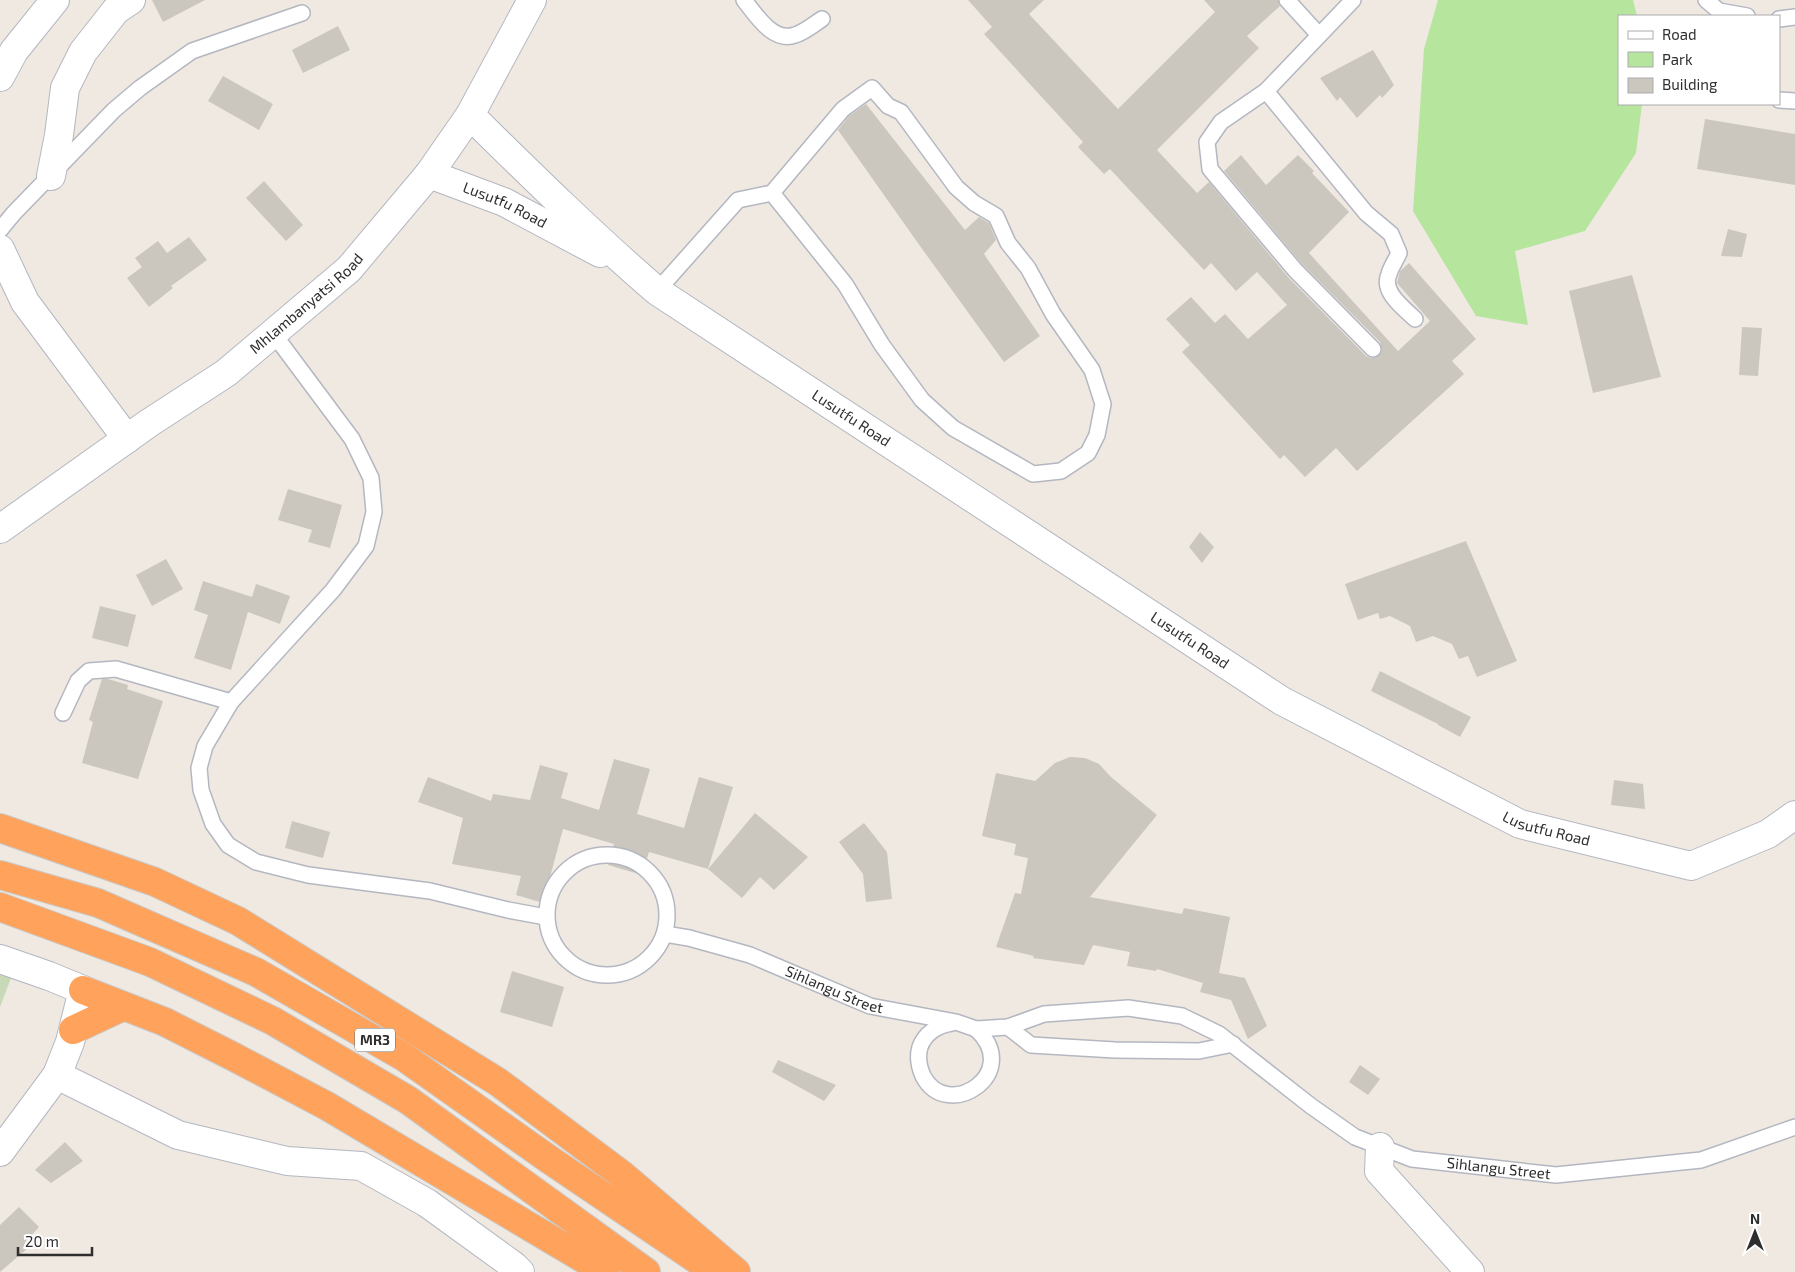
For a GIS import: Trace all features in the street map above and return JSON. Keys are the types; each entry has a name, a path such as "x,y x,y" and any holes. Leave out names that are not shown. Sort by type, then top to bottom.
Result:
{"highway":[{"path":"0,828 155,882 238,921 498,1082 621,1174 736,1272"},
{"name":"MR3","path":"0,875 98,903 256,972 404,1057 714,1272"},
{"name":"MR3","path":"0,907 150,962 274,1021 408,1100 646,1272"},
{"path":"83,990 122,1007 165,1022 319,1102 606,1272"},
{"path":"73,1030 122,1007"}],"street":[{"path":"0,77 14,51 55,0"},
{"path":"50,176 59,135 65,88 84,52 116,10 131,0"},
{"name":"Mhlambanyatsi Road","path":"0,528 127,439 226,373 349,269 429,174 470,115 532,0"},
{"name":"Lusutfu Road","path":"470,115 632,270 658,291 1282,701 1520,824 1691,866 1768,834 1795,815"},
{"name":"Lusutfu Road","path":"429,174 504,202 632,270"},
{"path":"0,249 25,302 127,439"},
{"path":"0,959 83,990 70,1042 57,1075 0,1152"},
{"path":"57,1075 178,1135 287,1161 361,1166 427,1203 520,1272"},
{"path":"1380,1147 1379,1171 1470,1272"}],"lane":[{"path":"744,0 762,23 778,35 794,36 822,19"},
{"path":"1287,0 1320,34"},
{"path":"1353,0 1266,91 1221,122 1207,142 1210,169 1295,270 1373,349"},
{"path":"1706,0 1719,11 1741,15"},
{"path":"0,230 14,213 114,110 140,88 192,50 302,13"},
{"path":"1780,19 1795,17"},
{"path":"658,291 738,200 772,193 843,109 872,88 888,106 902,112 956,187 974,203 996,216 1008,243 1028,268 1053,314 1092,370 1103,404 1097,435 1088,453 1062,471 1033,474 953,428 922,400 882,346 845,284 772,193"},
{"path":"1266,91 1366,213 1391,234 1399,253 1388,275 1387,284 1389,292 1415,319"},
{"path":"1780,100 1795,101"},
{"path":"273,333 352,439 371,478 374,512 366,546 333,590 231,702 205,746 199,768 201,790 213,824 228,845 256,862 308,875 430,892 546,917"},
{"path":"64,714 78,682 89,671 116,669 231,702"},
{"path":"606,855 625,858 642,866 656,879 664,896 668,915 664,934 657,949 646,962 631,971 615,975 598,975 582,971 567,962 556,949 548,934 546,917 548,898 557,881 570,867 587,858 606,855"},
{"name":"Sihlangu Street","path":"664,934 689,938 750,955 870,1006 956,1022 976,1028 1008,1027 1044,1014 1128,1008 1182,1016 1219,1034 1311,1106 1355,1137 1412,1159 1556,1174 1701,1160 1795,1127"},
{"path":"956,1022 934,1028 920,1046 918,1058 920,1070 929,1084 944,1093 955,1095 966,1093 977,1088 988,1074 992,1058 990,1046 976,1028"},
{"path":"1008,1027 1031,1045 1115,1050 1199,1051 1233,1044"}],"green space":[{"path":"1438,0 1633,0 1637,15 1618,15 1618,105 1642,105 1636,153 1585,231 1515,251 1528,325 1476,316 1413,211 1424,49"},
{"path":"0,975 11,978 0,1007"}],"building":[{"path":"152,0 205,0 163,22"},
{"path":"968,0 1044,0 1029,14 1118,109 1215,12 1204,0 1278,0 1280,6 1247,36 1259,48 1157,150 1197,193 1209,182 1288,277 1366,356 1376,358 1382,351 1380,342 1302,264 1224,171 1241,155 1266,185 1298,155 1314,171 1312,173 1349,212 1309,253 1398,351 1430,321 1397,283 1400,271 1409,263 1476,339 1452,361 1464,374 1357,471 1336,448 1305,477 1284,455 1280,459 1182,352 1190,345 1166,319 1191,297 1215,323 1225,314 1248,339 1287,305 1257,272 1236,291 1211,263 1204,270 1110,169 1104,174 1078,147 1083,142 984,34 992,27"},
{"path":"338,26 350,50 303,73 292,50"},
{"path":"1373,50 1394,85 1382,98 1380,95 1357,118 1340,97 1337,101 1320,78"},
{"path":"223,76 273,104 259,130 208,101"},
{"path":"866,104 965,230 979,217 989,223 996,240 984,254 1040,336 1004,362 838,130 849,116"},
{"path":"1705,119 1795,134 1795,185 1697,169"},
{"path":"264,181 303,225 286,241 246,198"},
{"path":"1728,229 1747,234 1742,257 1721,256"},
{"path":"189,237 207,260 171,286 173,288 149,307 127,278 142,267 135,258 158,241 167,253"},
{"path":"1632,275 1661,377 1593,393 1569,291"},
{"path":"1742,327 1762,328 1758,376 1739,375"},
{"path":"288,489 342,505 330,548 308,542 312,530 278,520"},
{"path":"1200,532 1214,547 1202,563 1189,547"},
{"path":"1466,541 1517,661 1477,677 1468,656 1459,659 1452,644 1433,636 1416,642 1410,626 1390,616 1380,619 1378,613 1358,620 1345,584"},
{"path":"166,559 183,589 152,606 136,575"},
{"path":"203,581 252,597 256,584 290,596 280,624 248,612 231,670 194,658 208,615 194,610"},
{"path":"100,606 136,615 128,647 92,638"},
{"path":"1380,671 1471,717 1460,737 1371,691"},
{"path":"102,679 128,685 127,689 163,701 138,779 82,763 93,722 89,720"},
{"path":"1070,757 1085,758 1099,764 1111,777 1157,815 1090,897 1182,914 1184,908 1230,917 1219,973 1245,978 1267,1026 1248,1039 1231,1000 1200,992 1203,983 1157,969 1156,971 1127,966 1130,952 1093,945 1084,965 1033,958 1034,956 996,947 1015,893 1021,894 1028,858 1014,855 1016,844 982,836 996,773 1035,781 1055,763"},
{"path":"614,759 650,769 637,814 684,828 699,777 733,787 708,869 649,852 642,875 608,865 614,844 563,829 543,903 516,895 521,876 452,864 463,818 418,802 428,777 491,801 493,794 530,800 540,765 568,773 561,798 599,810"},
{"path":"1614,780 1643,784 1645,809 1611,805"},
{"path":"755,813 808,857 774,890 760,877 742,898 708,869"},
{"path":"292,821 330,832 323,858 285,848"},
{"path":"864,823 887,852 892,899 866,902 863,874 839,842"},
{"path":"512,971 564,987 552,1027 500,1012"},
{"path":"778,1060 836,1085 824,1101 772,1072"},
{"path":"1360,1065 1380,1079 1368,1095 1349,1082"},
{"path":"65,1142 83,1161 51,1183 35,1170"},
{"path":"19,1207 39,1227 25,1242 29,1247 0,1272 0,1225"}]}
